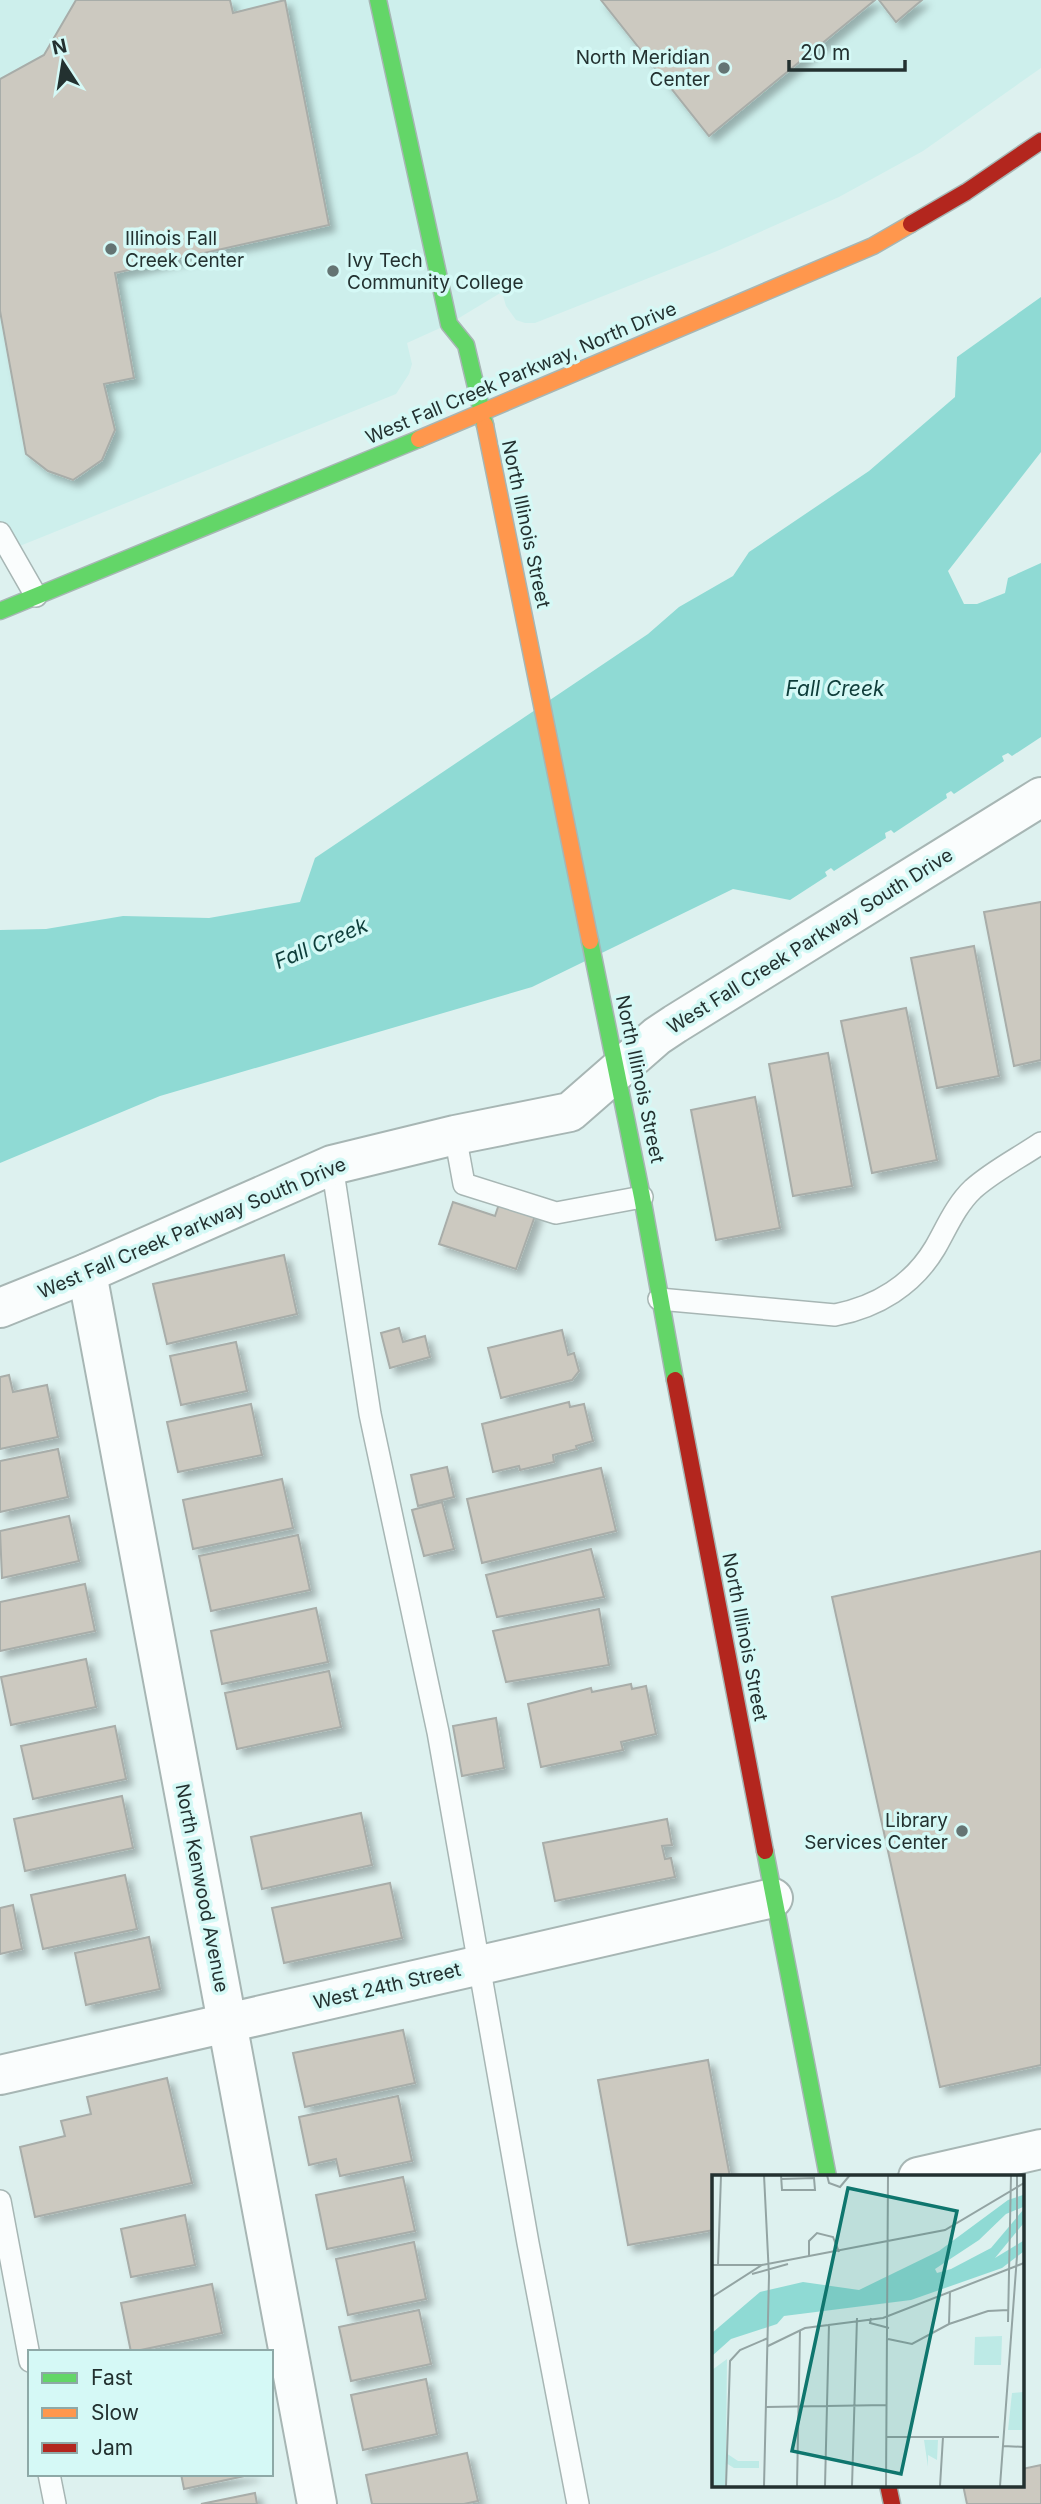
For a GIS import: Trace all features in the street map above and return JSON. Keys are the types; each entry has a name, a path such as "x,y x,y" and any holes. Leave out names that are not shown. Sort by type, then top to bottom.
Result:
{"main road":[{"name":"North Illinois Street","path":"378,0 449,324 466,345 512,556 642,1196 659,1299 828,2175"},
{"name":"West Fall Creek Parkway, North Drive","path":"0,611 482,413 873,246 966,192 1041,141"},
{"path":"888,2486 892,2504"}],"street":[{"name":"West Fall Creek Parkway South Drive","path":"0,1308 88,1273 332,1165 456,1135 570,1112 618,1073 657,1036 1041,797"},
{"name":"North Kenwood Avenue","path":"88,1273 317,2504"},
{"name":"West 24th Street","path":"0,2075 773,1898"},
{"path":"927,2175 1041,2149"}],"lane":[{"path":"0,533 36,596"},
{"path":"456,1135 464,1184 556,1213 642,1196"},
{"path":"659,1299 835,1315 855,1311 883,1299 906,1283 923,1266 953,1213 973,1189 1041,1143"},
{"path":"332,1165 370,1414 439,1732 578,2504"},
{"path":"0,2201 28,2350"},
{"path":"49,2476 55,2504"}],"shaded area":[{"name":"Ivy Tech Community College","path":"0,0 1041,0 1041,68 923,151 839,197 717,251 535,323 516,320 506,306 502,292 449,324 407,343 412,364 396,394 0,554"}],"water":[{"name":"Fall Creek","path":"1041,297 1041,452 948,571 964,604 977,604 1005,593 1008,578 1041,563 1041,737 1012,756 1008,753 1002,756 1004,761 954,794 951,791 946,794 947,798 894,833 891,830 885,833 886,838 834,871 831,868 825,872 827,876 790,900 733,889 532,987 160,1096 0,1163 0,930 46,929 123,916 209,918 300,902 315,858 648,634 679,607 733,576 749,552 869,471 955,397 957,357"}],"building":[{"name":"Illinois Fall Creek Center","path":"76,0 230,0 233,13 285,0 329,225 115,273 134,378 104,384 115,430 102,460 73,480 48,471 26,454 0,311 0,79 44,55"},
{"name":"North Meridian Center","path":"601,0 875,0 709,136"},
{"path":"879,0 922,0 896,22"},
{"path":"1041,902 1041,1060 1014,1066 984,912"},
{"path":"974,946 999,1076 937,1088 911,958"},
{"path":"906,1008 937,1160 872,1173 841,1021"},
{"path":"828,1053 852,1186 793,1196 769,1064"},
{"path":"755,1097 780,1228 716,1240 691,1110"},
{"path":"500,1201 536,1213 516,1269 439,1244 453,1202 495,1216"},
{"path":"284,1255 297,1314 167,1344 153,1284"},
{"path":"399,1328 403,1342 425,1336 430,1357 390,1368 381,1333"},
{"path":"562,1330 568,1355 574,1353 579,1371 572,1380 501,1398 488,1348"},
{"path":"236,1342 247,1391 181,1405 170,1356"},
{"path":"9,1375 13,1392 47,1385 58,1437 0,1449 0,1377"},
{"path":"569,1402 570,1407 584,1404 593,1441 576,1446 577,1449 553,1455 554,1462 520,1470 519,1466 493,1472 482,1424"},
{"path":"251,1404 262,1455 178,1472 167,1422"},
{"path":"58,1449 68,1497 0,1512 0,1461"},
{"path":"447,1467 454,1497 418,1506 411,1475"},
{"path":"601,1468 616,1531 482,1563 467,1499"},
{"path":"282,1479 293,1528 193,1549 183,1500"},
{"path":"442,1502 454,1549 424,1556 412,1510"},
{"path":"69,1516 79,1561 2,1578 0,1531"},
{"path":"298,1535 310,1590 211,1611 199,1556"},
{"path":"591,1549 604,1597 497,1617 486,1575"},
{"name":"Library Services Center","path":"1041,1551 1041,2065 940,2087 832,1597"},
{"path":"85,1584 95,1631 0,1651 0,1602"},
{"path":"316,1608 328,1662 222,1684 211,1631"},
{"path":"599,1609 609,1665 506,1682 493,1631"},
{"path":"86,1659 96,1707 11,1725 1,1677"},
{"path":"329,1671 341,1727 237,1749 225,1693"},
{"path":"631,1684 632,1689 646,1686 656,1734 621,1742 623,1750 541,1767 528,1704 591,1688 592,1692"},
{"path":"496,1718 504,1768 462,1776 453,1726"},
{"path":"115,1726 126,1779 33,1799 21,1746"},
{"path":"122,1796 133,1848 25,1871 14,1819"},
{"path":"361,1813 372,1865 262,1889 251,1837"},
{"path":"667,1819 672,1845 662,1846 665,1859 671,1858 675,1877 555,1901 543,1843"},
{"path":"125,1875 137,1929 43,1949 31,1895"},
{"path":"390,1883 402,1938 284,1963 272,1908"},
{"path":"13,1905 22,1949 0,1954 0,1908"},
{"path":"149,1937 160,1989 86,2005 75,1953"},
{"path":"403,2030 415,2083 305,2107 293,2053"},
{"path":"708,2060 730,2175 712,2175 712,2230 628,2245 598,2080"},
{"path":"167,2078 192,2183 35,2217 20,2147 65,2136 61,2121 91,2114 87,2097"},
{"path":"398,2096 412,2161 340,2176 336,2159 309,2165 299,2117"},
{"path":"403,2177 415,2231 327,2249 316,2195"},
{"path":"185,2215 195,2265 131,2277 121,2229"},
{"path":"414,2242 426,2299 348,2315 336,2259"},
{"path":"212,2284 222,2333 131,2350 121,2303"},
{"path":"419,2310 431,2364 351,2381 339,2327"},
{"path":"426,2379 437,2434 363,2450 351,2395"},
{"path":"467,2453 478,2501 464,2504 372,2504 366,2475"},
{"path":"1041,2465 1041,2504 967,2504 963,2486 1024,2486 1024,2469"},
{"path":"181,2476 245,2476 184,2489"},
{"path":"255,2493 257,2504 201,2504"}],"traffic: fast":[{"path":"378,0 449,324 466,345 485,425"},
{"path":"0,611 419,439"},
{"path":"590,941 642,1197 675,1380"},
{"path":"765,1851 828,2175"}],"traffic: slow":[{"path":"419,439 873,246 911,224"},
{"path":"485,425 590,941"}],"traffic: jam":[{"path":"911,224 966,192 1041,141"},
{"path":"675,1380 765,1851"},
{"path":"888,2486 892,2504"}],"place":[{"name":"North Meridian Center","path":"724,68"},
{"name":"Illinois Fall Creek Center","path":"111,249"},
{"name":"Ivy Tech Community College","path":"333,271"},
{"name":"Library Services Center","path":"962,1831"}]}
